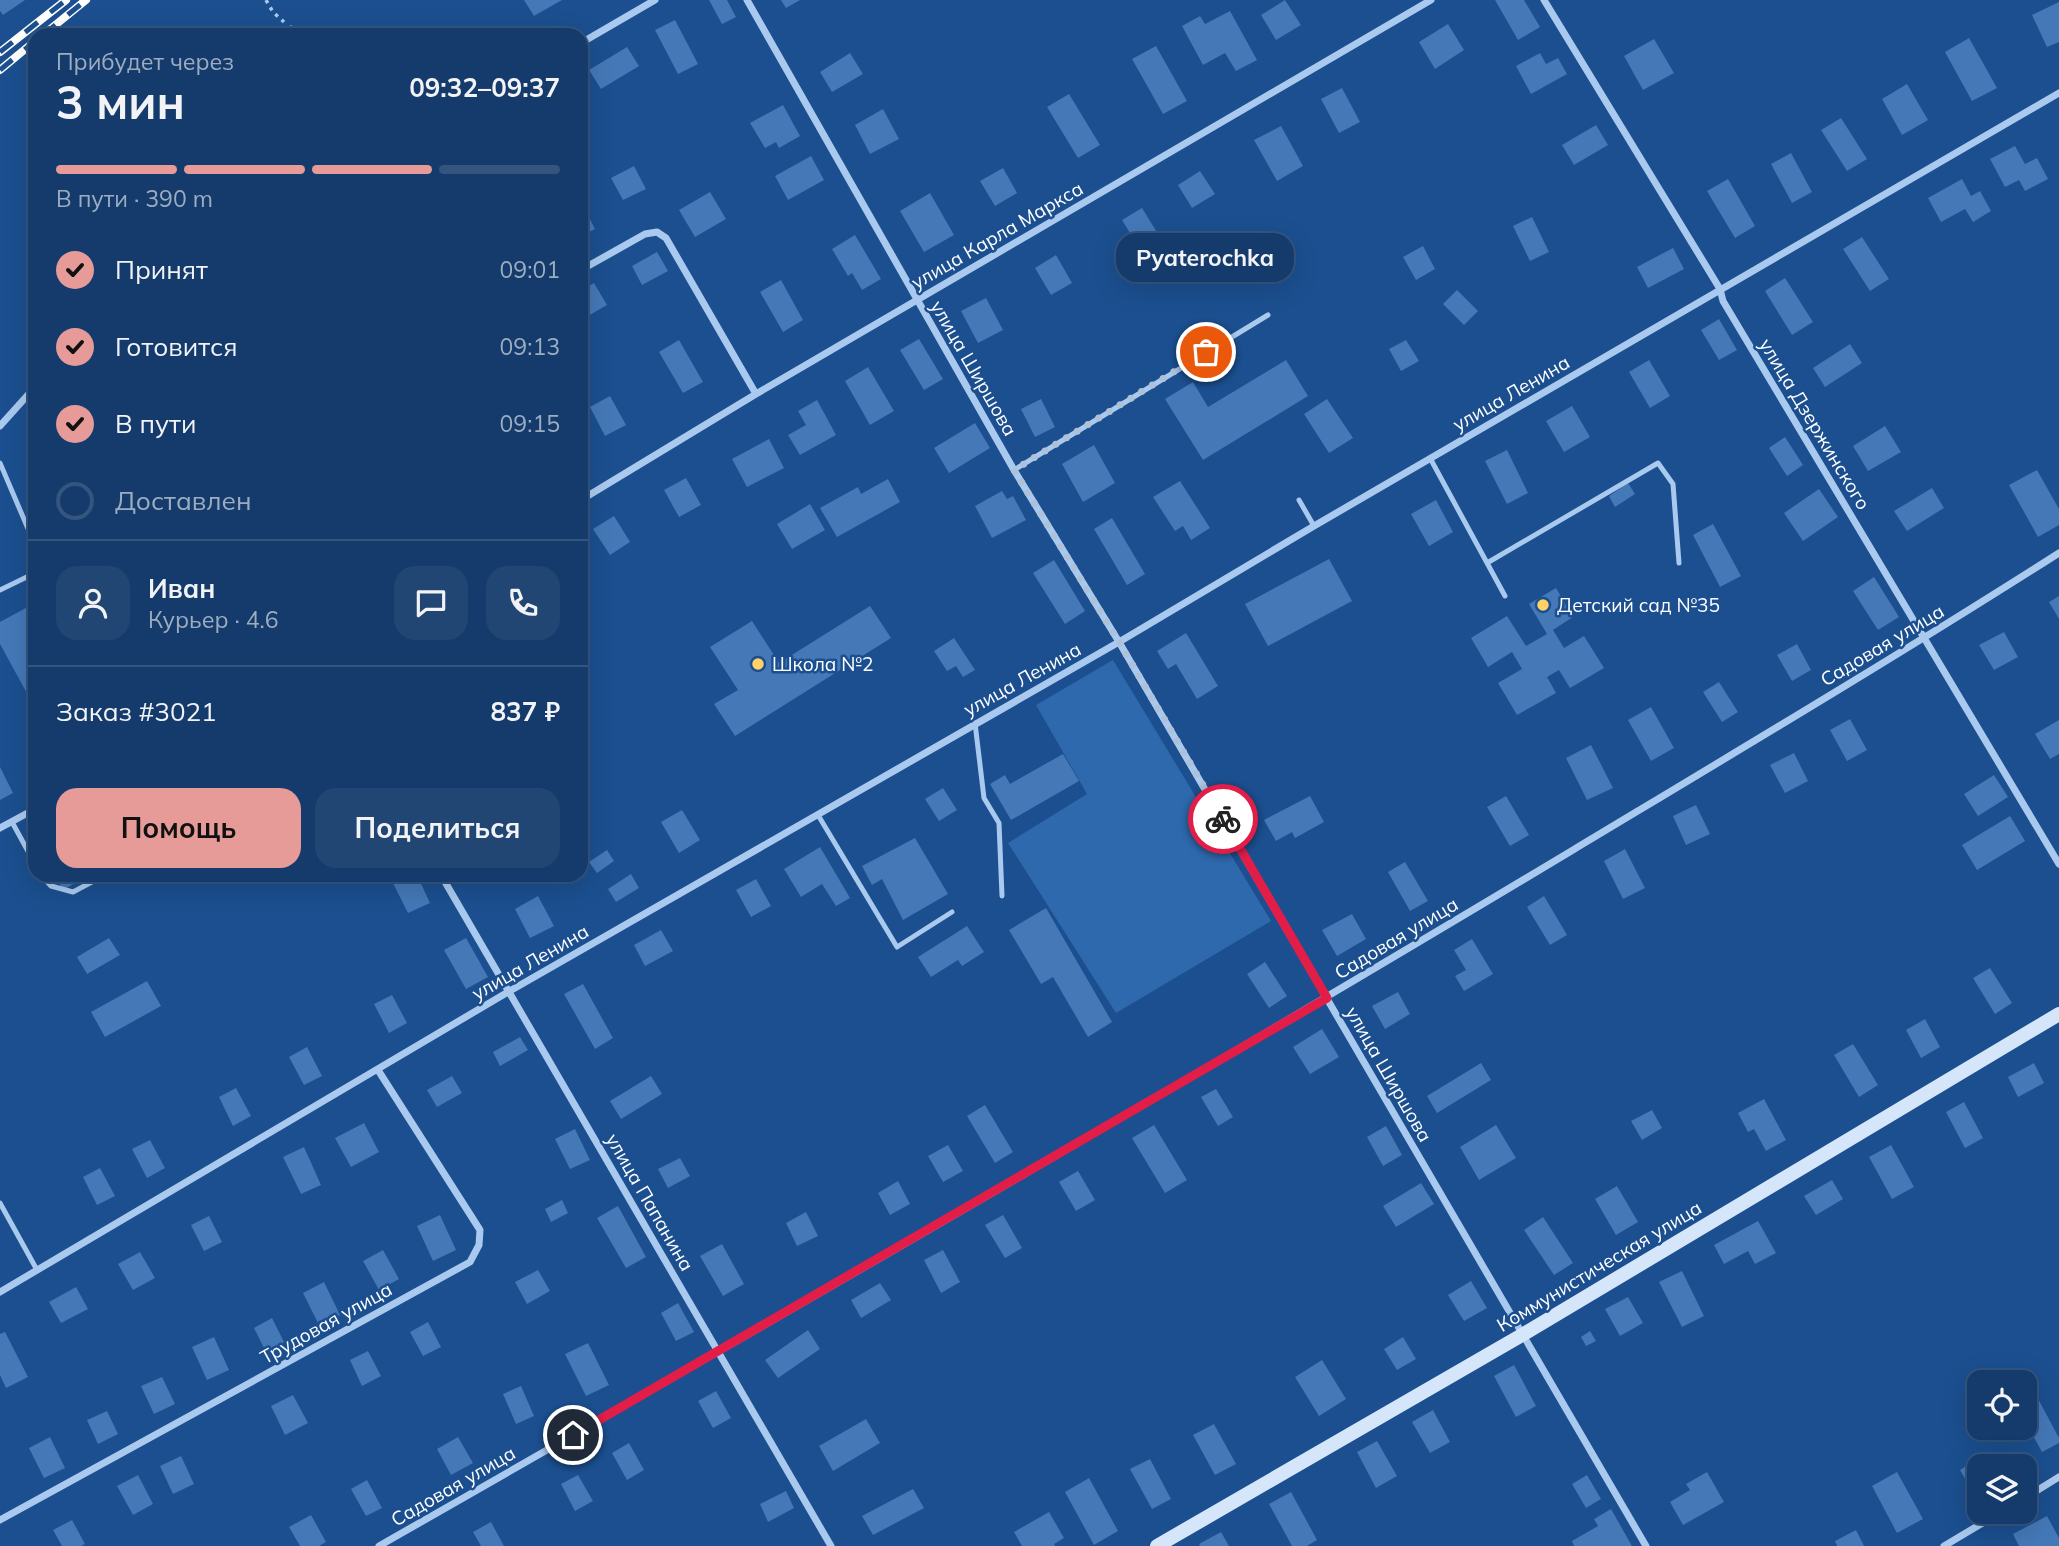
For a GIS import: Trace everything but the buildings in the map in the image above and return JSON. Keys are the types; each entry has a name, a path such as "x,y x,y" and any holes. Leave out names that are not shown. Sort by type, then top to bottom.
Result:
{"street":[{"path":"588,39 655,0"},
{"name":"улица Ширшова","path":"747,0 1014,470 1119,642 1646,1546"},
{"name":"улица Карла Маркса","path":"588,496 756,394 1431,0"},
{"name":"улица Дзержинского","path":"1544,0 1720,289 1723,301 2059,864"},
{"name":"улица Ленина","path":"0,1292 509,992 1119,642 2059,93"},
{"path":"588,266 645,234 657,232 666,238 756,394"},
{"path":"0,426 28,395"},
{"name":"Садовая улица","path":"379,1546 719,1352 1327,998 1925,638 2059,553"},
{"path":"0,828 28,813"},
{"name":"улица Папанина","path":"445,882 831,1546"},
{"name":"Коммунистическая улица","path":"1157,1546 1522,1335 2059,1014"},
{"name":"Трудовая улица","path":"0,1520 470,1262 479,1245 480,1230 378,1070"},
{"path":"2037,1491 2059,1477"},
{"path":"1944,1546 1981,1524"}],"lane":[{"path":"1014,470 1268,314"},
{"path":"1430,458 1505,596"},
{"path":"0,463 28,529"},
{"path":"1487,563 1658,463 1673,484 1679,562"},
{"path":"1299,500 1314,526"},
{"path":"0,590 28,576"},
{"path":"975,723 984,798 999,823 1002,897"},
{"path":"818,815 897,947 952,912"},
{"path":"12,822 28,851"},
{"path":"47,882 62,891 73,892 92,882"},
{"path":"0,1203 37,1270"}],"path":[{"path":"266,0 291,28"}],"shaded area":[{"path":"1113,660 1271,921 1116,1013 1008,843 1087,794 1036,705"}],"railway":[{"path":"30,28 66,0"},
{"path":"52,28 86,0"},
{"path":"0,52 28,30"},
{"path":"0,70 28,47"}],"way so far":[{"path":"1206,352 1014,470 1223,819"}],"place":[{"name":"Pyaterochka","path":"1206,352"},
{"name":"Детский сад №35","path":"1543,605"},
{"name":"Школа №2","path":"758,664"}],"route":[{"path":"573,1435 1327,998 1223,819"}]}
